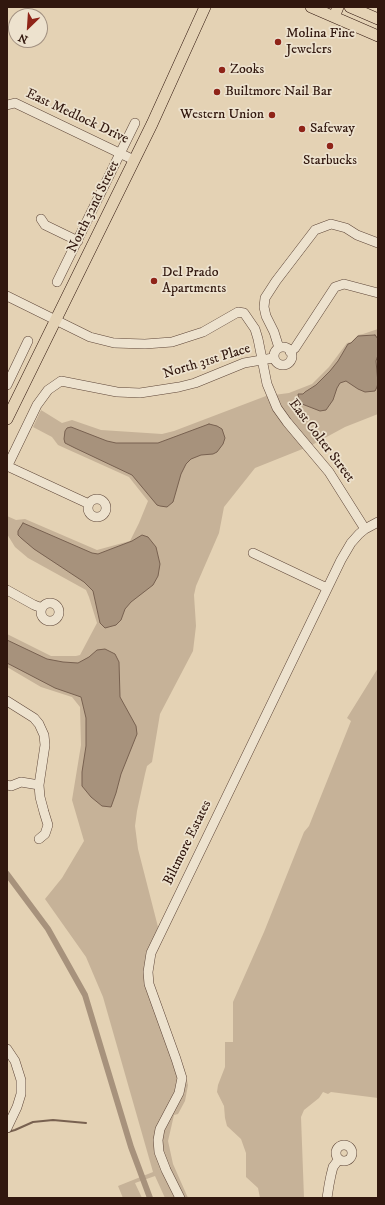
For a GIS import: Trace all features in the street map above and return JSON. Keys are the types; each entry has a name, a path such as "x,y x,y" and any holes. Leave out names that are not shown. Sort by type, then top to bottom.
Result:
{"main road":[{"name":"North 32nd Street","path":"7,418 152,124 205,7"},
{"path":"311,7 336,12 378,36"},
{"path":"350,7 378,19"}],"street":[{"name":"East Medlock Drive","path":"7,105 15,103 134,160"},
{"name":"North 32nd Street","path":"57,282 135,123"},
{"path":"41,219 45,225 78,241"},
{"path":"290,352 284,348 279,348 274,332 266,316 264,308 265,298 276,281 315,230 331,224 346,228 357,235 378,243"},
{"name":"North 31st Place","path":"273,358 278,364 287,364 291,359 292,355 290,352 335,287 344,284 378,293"},
{"name":"East Colter Street","path":"7,296 90,336 114,343 158,344 172,342 203,332 238,312 244,313 255,329 267,384 276,405 287,422 328,472 365,529"},
{"path":"22,388 7,383 28,342"},
{"name":"North 31st Place","path":"273,358 274,353 279,348"},
{"name":"North 31st Place","path":"7,466 37,405 48,390 61,381 117,392 140,394 172,389 190,384 244,363 273,358"},
{"path":"7,466 89,504"},
{"name":"Biltmore Estates","path":"180,1198 166,1170 158,1148 158,1138 160,1129 179,1093 182,1078 149,984 148,972 151,953 345,552 359,534 378,522"},
{"path":"253,553 327,588"},
{"path":"7,590 42,608"},
{"path":"7,701 34,718 44,734 45,745 40,797 48,825 45,834 39,839"},
{"path":"7,785 11,786 21,782 40,785"},
{"path":"7,1049 16,1061 21,1080 17,1107 7,1128"},
{"path":"328,1198 331,1175 339,1159"}],"shaded area":[{"path":"378,329 378,414 345,427 310,446 255,468 224,507 219,533 196,586 194,595 196,626 193,651 160,714 152,762 147,766 135,826 138,849 158,927 147,955 144,980 163,1034 184,1068 188,1085 185,1101 178,1114 174,1115 168,1141 173,1164 188,1198 165,1198 155,1176 135,1183 142,1198 123,1198 118,1186 153,1172 103,997 86,957 45,899 62,878 84,841 72,800 81,745 80,707 72,697 41,687 7,667 7,634 51,656 76,656 80,655 97,623 86,590 28,558 15,547 7,534 7,516 16,520 25,519 97,550 130,541 148,501 129,477 58,445 52,437 33,427 41,410 62,423 72,420 101,430 162,434 174,431 266,396 289,393 312,384 329,367 347,343 351,342 358,335"},
{"path":"375,335 378,339 378,355 376,361 378,383 375,391 365,392 346,381 340,383 333,400 326,410 320,411 302,404 298,394 303,394 316,385 330,371 348,344 358,336"},
{"path":"209,424 222,429 225,438 223,444 217,452 213,454 201,455 191,459 186,464 181,474 173,502 167,507 157,505 132,475 65,443 64,439 65,431 67,428 71,427 116,443 158,443"},
{"path":"23,523 92,553 98,554 132,541 142,535 148,537 156,547 160,564 158,576 153,585 131,602 125,609 121,620 116,625 105,628 100,623 93,591 84,582 34,549 21,538 18,535 18,531"},
{"path":"7,640 47,659 63,662 78,663 89,657 97,650 105,649 115,654 119,662 120,697 136,726 137,734 121,774 111,807 102,806 91,797 82,786 82,772 86,746 86,718 81,697 55,688 7,663"},
{"path":"378,668 378,1098 331,1092 328,1094 323,1092 319,1098 304,1110 301,1117 304,1198 260,1198 258,1188 246,1177 246,1153 241,1139 227,1126 224,1106 217,1092 225,1067 225,1042 233,1042 233,1002 264,932 304,832 309,826 351,721 347,718"}],"waterway":[{"path":"7,874 48,929 85,995 131,1147 150,1198"},
{"path":"8,1132 33,1122 53,1120 86,1123"}],"place":[{"name":"Molina Fine Jewelers","path":"278,42"},
{"name":"Zooks","path":"222,70"},
{"name":"Builtmore Nail Bar","path":"217,92"},
{"name":"Western Union","path":"272,115"},
{"name":"Safeway","path":"302,129"},
{"name":"Starbucks","path":"330,146"},
{"name":"Del Prado Apartments","path":"154,281"}]}
